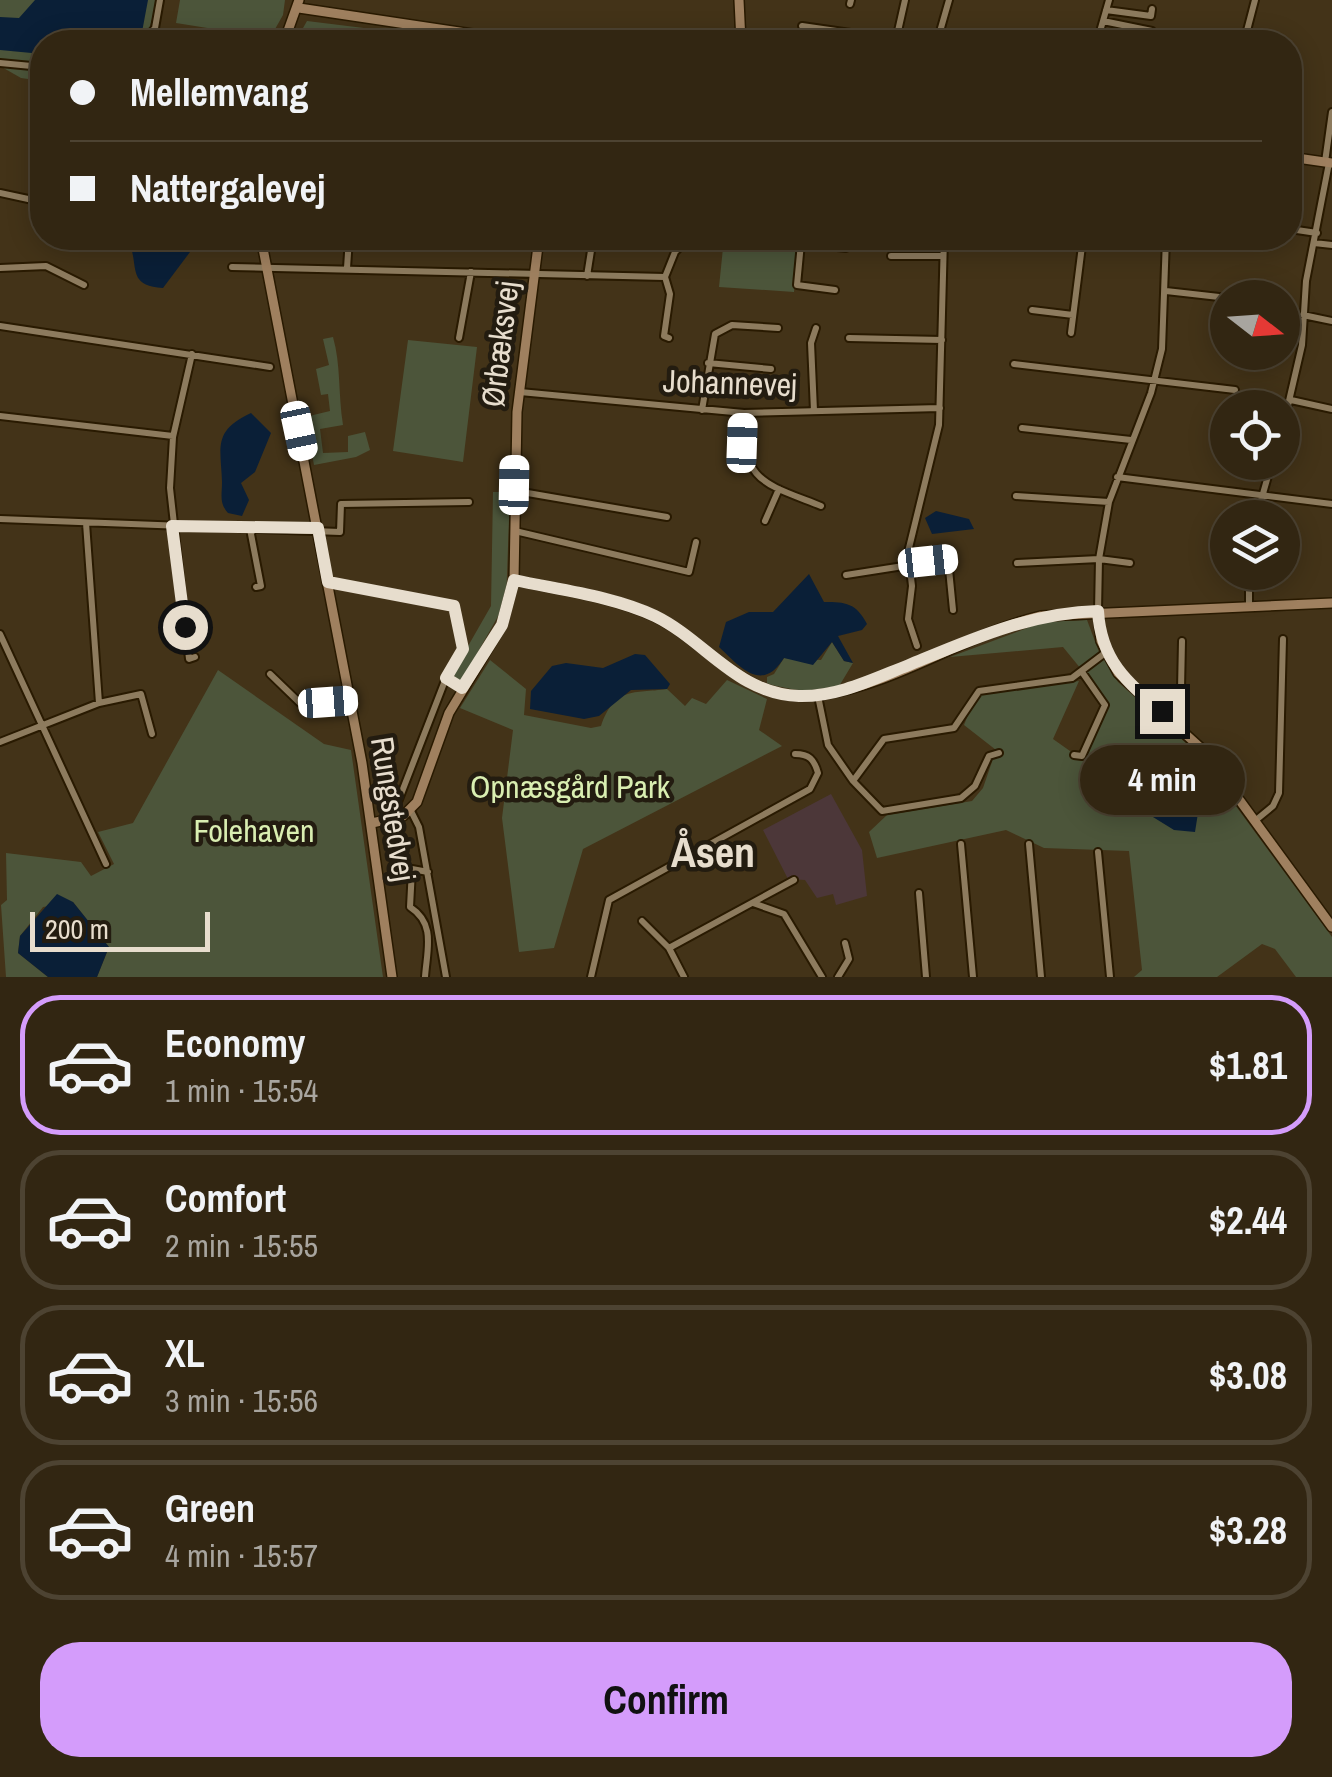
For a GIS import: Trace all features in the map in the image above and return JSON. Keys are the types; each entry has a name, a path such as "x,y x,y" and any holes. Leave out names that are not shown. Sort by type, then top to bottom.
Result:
{"street":[{"path":"153,30 160,0"},
{"path":"738,0 741,30"},
{"path":"898,30 905,0"},
{"path":"940,30 949,0"},
{"path":"1101,30 1109,0"},
{"path":"1247,30 1254,0"},
{"path":"289,30 299,4 455,30"},
{"path":"1106,10 1150,16 1152,9"},
{"path":"1103,21 1147,30"},
{"path":"802,26 829,30"},
{"path":"0,64 30,65"},
{"path":"1293,390 1329,163 1332,112"},
{"path":"1302,159 1329,163"},
{"path":"0,193 30,199"},
{"path":"1302,233 1332,245"},
{"name":"Rungstedvej","path":"263,250 372,823 392,977"},
{"path":"348,268 349,250"},
{"name":"Ørbæksvej","path":"411,811 462,688 502,625 514,580 519,392 537,250"},
{"path":"587,276 591,250"},
{"path":"669,338 664,336 670,294 666,277 677,250"},
{"path":"798,250 797,285 835,290"},
{"path":"916,646 908,619 912,586 908,563 912,527 936,443 940,408 943,250"},
{"path":"1071,333 1082,250"},
{"path":"1166,250 1164,338 1155,379 1109,502 1099,558 1098,611 1106,653 1127,682 1165,713 1212,761 1332,928"},
{"path":"891,256 943,256"},
{"path":"0,268 46,266 84,286"},
{"path":"232,267 666,277"},
{"path":"459,338 470,272"},
{"path":"1166,290 1210,296"},
{"path":"1032,310 1074,315"},
{"path":"1303,315 1332,321"},
{"path":"0,326 270,367"},
{"path":"702,410 710,342 722,328 778,328"},
{"path":"814,412 811,343 816,328"},
{"path":"850,338 942,340"},
{"path":"192,354 173,436 172,526 189,658 195,658"},
{"path":"708,363 771,369"},
{"path":"1014,364 1235,390"},
{"name":"Johannevej","path":"519,392 744,413 940,408"},
{"path":"1300,402 1332,409"},
{"path":"744,413 747,464 761,481 821,506"},
{"path":"0,416 173,436"},
{"path":"1022,428 1132,440"},
{"path":"1117,476 1332,504"},
{"path":"1260,500 1266,480"},
{"path":"765,522 778,489"},
{"path":"514,490 668,517"},
{"path":"1016,496 1109,502"},
{"path":"0,520 318,528 340,532 342,504 469,502"},
{"path":"86,523 99,703"},
{"path":"250,529 261,586 256,587"},
{"path":"514,531 689,572 696,542"},
{"path":"1017,563 1099,558 1130,563"},
{"path":"846,575 948,559 953,610"},
{"path":"514,580 639,610 667,623 745,682 783,694 818,696 857,686 1018,622 1098,611 1332,603"},
{"path":"328,582 454,606 463,649 446,678 398,802"},
{"path":"1249,590 1249,608"},
{"path":"0,634 106,864"},
{"path":"1256,820 1273,806 1279,793 1283,639"},
{"path":"1165,713 1181,689 1182,641"},
{"path":"852,781 865,770 881,741 954,728 979,691 1072,678 1106,653"},
{"path":"1081,758 1105,705 1082,672"},
{"path":"270,674 300,703 349,700"},
{"path":"446,678 462,688"},
{"path":"0,742 41,722 141,694 152,734"},
{"path":"818,696 828,745 852,781 882,810 961,798 975,786 989,756 999,754"},
{"path":"591,977 609,900 810,789 818,772 816,764 804,754 795,754"},
{"path":"372,823 411,811 419,827 446,977"},
{"path":"962,844 973,977"},
{"path":"1029,844 1040,977"},
{"path":"1098,852 1110,977"},
{"path":"425,977 428,925 425,916 410,906 412,870 428,872"},
{"path":"668,948 794,880"},
{"path":"431,889 442,888"},
{"path":"919,893 926,977"},
{"path":"753,903 784,914 792,934 822,977"},
{"path":"642,921 668,948 684,977"},
{"path":"838,977 849,959 846,943"}],"shaded area":[{"path":"831,794 862,850 867,896 836,905 833,894 817,898 805,880 788,879 763,830"}],"green space":[{"path":"0,0 157,0 149,30 30,30 30,79 0,66"},
{"path":"180,0 285,0 283,15 275,30 220,30 176,23"},
{"path":"307,21 380,30 302,30"},
{"path":"723,250 797,251 794,292 719,287"},
{"path":"333,337 343,425 320,429 323,453 348,452 348,436 365,432 370,450 356,457 314,465 305,417 330,411 328,394 321,395 316,369 329,365 323,339"},
{"path":"408,340 477,347 463,462 393,451"},
{"path":"493,492 510,492 506,602 461,682 452,674 491,606"},
{"path":"1087,620 1099,652 1118,682 1197,753 1332,937 1332,977 1296,977 1275,949 1262,944 1217,977 1134,977 1142,970 1129,851 1044,848 1006,830 877,858 869,832 887,815 972,801 983,788 996,750 964,725 973,702 982,694 1079,681 1053,739 1087,763 1108,702 1063,647 950,657 1043,622"},
{"path":"832,642 844,661 853,663 838,688 801,691 767,684 767,677 774,674 784,658 821,660"},
{"name":"Opnæsgård Park","path":"490,660 526,689 524,715 591,728 601,726 612,704 626,694 667,689 685,706 692,698 706,704 727,680 767,699 759,730 782,746 583,849 554,948 519,952 502,818 513,730 460,708"},
{"name":"Folehaven","path":"218,670 324,744 351,750 383,977 97,977 109,947 73,902 43,907 20,936 18,953 48,977 6,977 1,905 7,900 6,853 81,862 91,876 114,864 98,832 133,823"}],"water":[{"path":"35,0 148,0 142,30 30,30 30,53 0,50 0,17 19,18"},
{"path":"132,250 190,250 163,288 143,283 136,272"},
{"path":"251,413 271,433 255,472 241,483 249,500 242,516 228,513 223,506 220,450 224,434"},
{"path":"936,511 969,519 974,529 932,534 925,518"},
{"path":"809,574 824,602 850,605 867,624 862,630 838,636 853,663 844,661 832,642 813,665 784,658 768,674 751,674 719,647 726,622 749,612 773,612"},
{"path":"635,654 645,655 670,684 667,689 631,690 599,716 584,719 530,709 531,691 552,666 566,663 603,668"},
{"path":"1158,796 1198,813 1195,832 1174,830 1140,809 1146,797"},
{"path":"57,894 73,902 109,947 97,977 48,977 18,953 20,936"}],"district":[{"name":"Åsen","path":"713,852"}],"route":[{"path":"185,627 172,526 318,528 328,582 454,606 463,649 446,678 462,688 502,625 514,580 639,610 667,623 745,682 792,696 818,696 857,686 1018,622 1065,612 1098,611 1101,641 1112,664 1162,711"}]}
